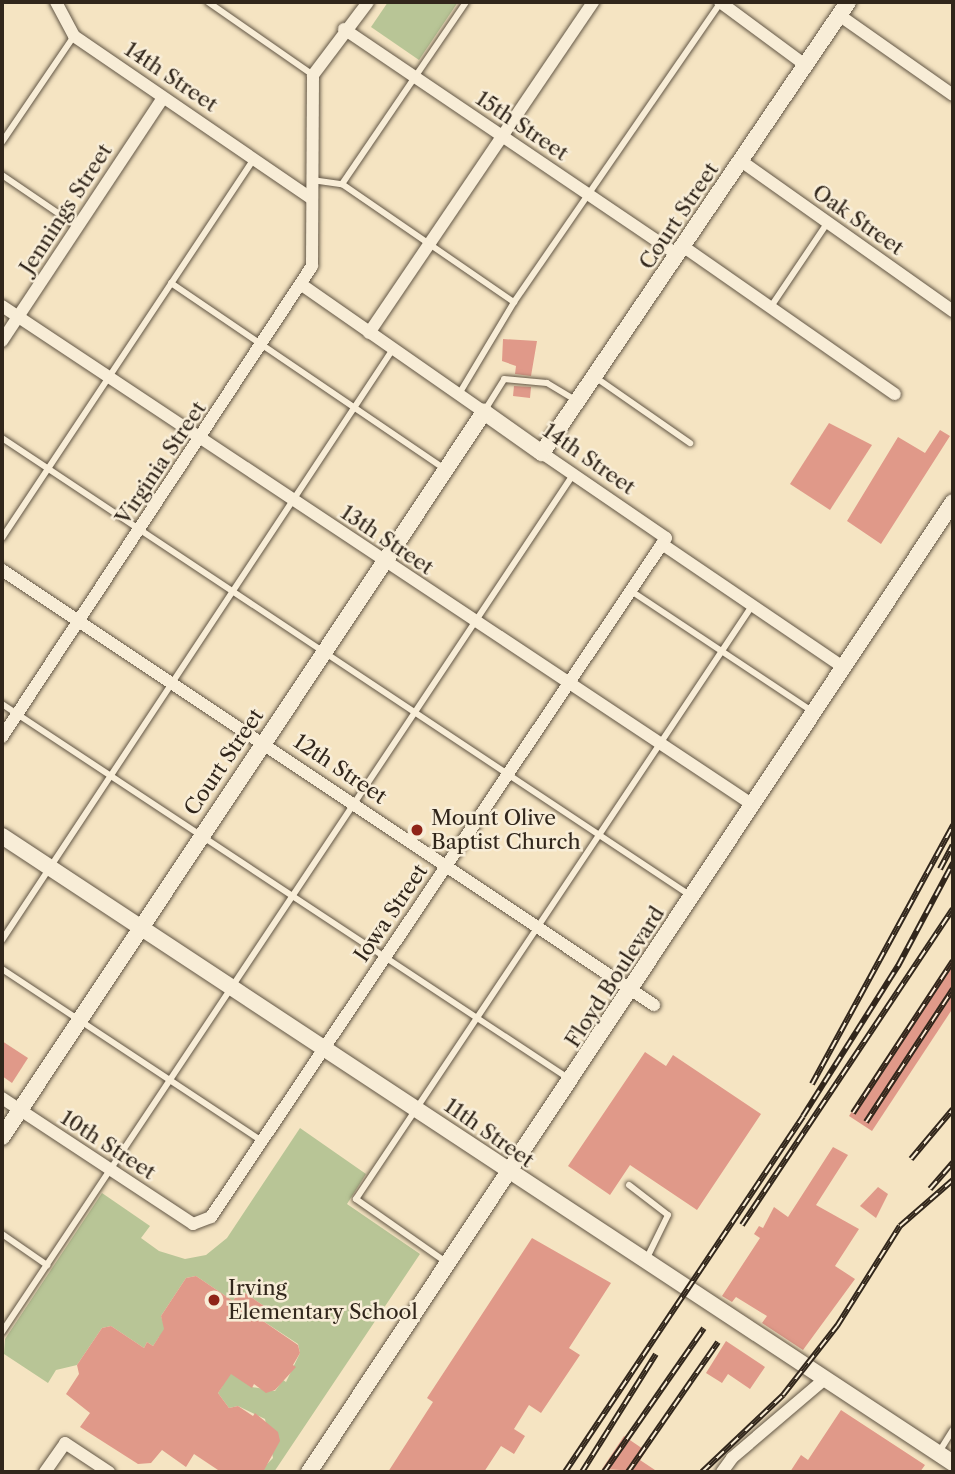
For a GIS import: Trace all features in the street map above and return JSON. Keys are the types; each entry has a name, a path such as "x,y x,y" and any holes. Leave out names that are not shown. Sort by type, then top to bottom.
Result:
{"main road":[{"name":"Court Street","path":"542,453 844,8"},
{"name":"Court Street","path":"2,1137 382,561 484,412"},
{"name":"14th Street","path":"484,412 542,453"},
{"name":"Floyd Boulevard","path":"309,1472 508,1172 572,1081 953,502"},
{"name":"11th Street","path":"2,836 953,1463"}],"street":[{"name":"14th Street","path":"56,2 74,36 311,198"},
{"path":"313,75 344,29 368,2"},
{"path":"369,333 593,2"},
{"path":"720,2 805,65"},
{"path":"844,8 953,95"},
{"name":"15th Street","path":"344,29 590,195 770,308 895,394"},
{"name":"Virginia Street","path":"2,737 78,618 262,347 312,266 313,75"},
{"name":"Jennings Street","path":"2,341 163,98"},
{"name":"Oak Street","path":"741,161 953,311"},
{"name":"14th Street","path":"302,285 484,412"},
{"name":"13th Street","path":"2,306 382,561 753,804"},
{"name":"14th Street","path":"542,453 666,538 662,544 843,667"},
{"name":"Iowa Street","path":"192,1224 211,1217 263,1142 662,544"},
{"name":"12th Street","path":"2,570 264,741 654,1005"},
{"name":"10th Street","path":"2,1098 192,1224"},
{"path":"722,1472 742,1449 826,1378"},
{"path":"45,1472 65,1443 109,1472"}],"lane":[{"path":"208,2 313,75"},
{"path":"342,184 466,2"},
{"path":"459,394 514,302 720,2"},
{"path":"2,142 74,36"},
{"path":"2,538 254,159"},
{"path":"2,175 77,226"},
{"path":"312,180 342,184 514,302"},
{"path":"770,308 828,222"},
{"path":"171,284 446,469"},
{"path":"2,940 393,349"},
{"path":"595,377 690,443"},
{"path":"484,412 504,379 547,383 579,402"},
{"path":"2,439 692,897"},
{"path":"2,1332 172,1081 354,802 478,623 573,475"},
{"path":"631,590 814,713"},
{"path":"449,1264 356,1199 753,605"},
{"path":"2,704 572,1081"},
{"path":"2,969 263,1142"},
{"path":"629,1185 668,1215 645,1262"},
{"path":"2,1234 47,1265"},
{"path":"939,1453 953,1430"}],"green space":[{"path":"388,2 458,2 419,60 371,27"},
{"path":"300,1128 366,1174 347,1204 420,1254 274,1472 259,1472 273,1458 265,1419 238,1406 229,1408 218,1393 223,1385 218,1382 228,1367 252,1387 275,1391 283,1380 286,1382 300,1353 298,1344 260,1319 264,1306 245,1293 238,1293 233,1301 196,1276 186,1278 161,1316 164,1325 202,1350 159,1337 153,1346 147,1342 144,1348 111,1326 102,1328 77,1365 56,1370 48,1383 4,1354 5,1339 102,1193 150,1226 141,1238 159,1251 185,1259 206,1255 227,1238"}],"building":[{"path":"503,339 537,341 531,376 515,374 516,366 502,361"},
{"path":"514,386 531,387 530,398 513,396"},
{"path":"829,423 872,445 830,510 790,484"},
{"path":"940,430 950,436 881,544 847,521 898,437 925,453"},
{"path":"953,958 953,1008 872,1131 849,1116"},
{"path":"2,1041 28,1058 12,1083 2,1076"},
{"path":"645,1052 666,1066 673,1055 761,1114 697,1210 630,1165 610,1195 568,1166"},
{"path":"833,1147 848,1155 816,1205 859,1229 835,1266 855,1279 803,1350 762,1323 767,1316 736,1297 732,1302 722,1296 760,1238 754,1234 759,1226 763,1228 774,1207 788,1217"},
{"path":"878,1187 888,1194 876,1218 860,1206"},
{"path":"532,1238 611,1283 569,1348 580,1355 541,1413 529,1405 514,1429 525,1436 514,1454 501,1446 484,1472 388,1472 433,1402 427,1398"},
{"name":"Irving Elementary School","path":"196,1276 233,1301 238,1293 245,1293 264,1306 260,1319 298,1345 300,1353 293,1365 296,1367 275,1390 266,1393 254,1384 252,1388 231,1374 218,1393 229,1408 238,1406 253,1416 255,1413 278,1432 280,1441 263,1472 221,1472 194,1454 186,1467 162,1450 151,1463 138,1464 80,1427 90,1413 66,1394 79,1374 77,1365 102,1328 111,1326 144,1348 147,1342 153,1346 164,1329 161,1316 186,1278"},
{"path":"726,1341 765,1367 750,1389 728,1374 722,1383 706,1373"},
{"path":"841,1410 925,1465 920,1472 790,1472 801,1455 808,1460"},
{"path":"624,1436 646,1451 640,1460 658,1472 602,1469"}],"railway":[{"path":"812,1084 953,825"},
{"path":"940,869 953,845"},
{"path":"565,1472 803,1116 898,966 953,863"},
{"path":"742,1225 953,909"},
{"path":"853,1113 953,961"},
{"path":"866,1122 953,989"},
{"path":"911,1159 953,1109"},
{"path":"930,1189 953,1163"},
{"path":"702,1472 783,1395 837,1326 900,1226 953,1180"},
{"path":"604,1472 704,1328"},
{"path":"628,1472 718,1342"},
{"path":"582,1472 656,1354"}],"place":[{"name":"Mount Olive Baptist Church","path":"417,830"},
{"name":"Irving Elementary School","path":"214,1300"}]}
